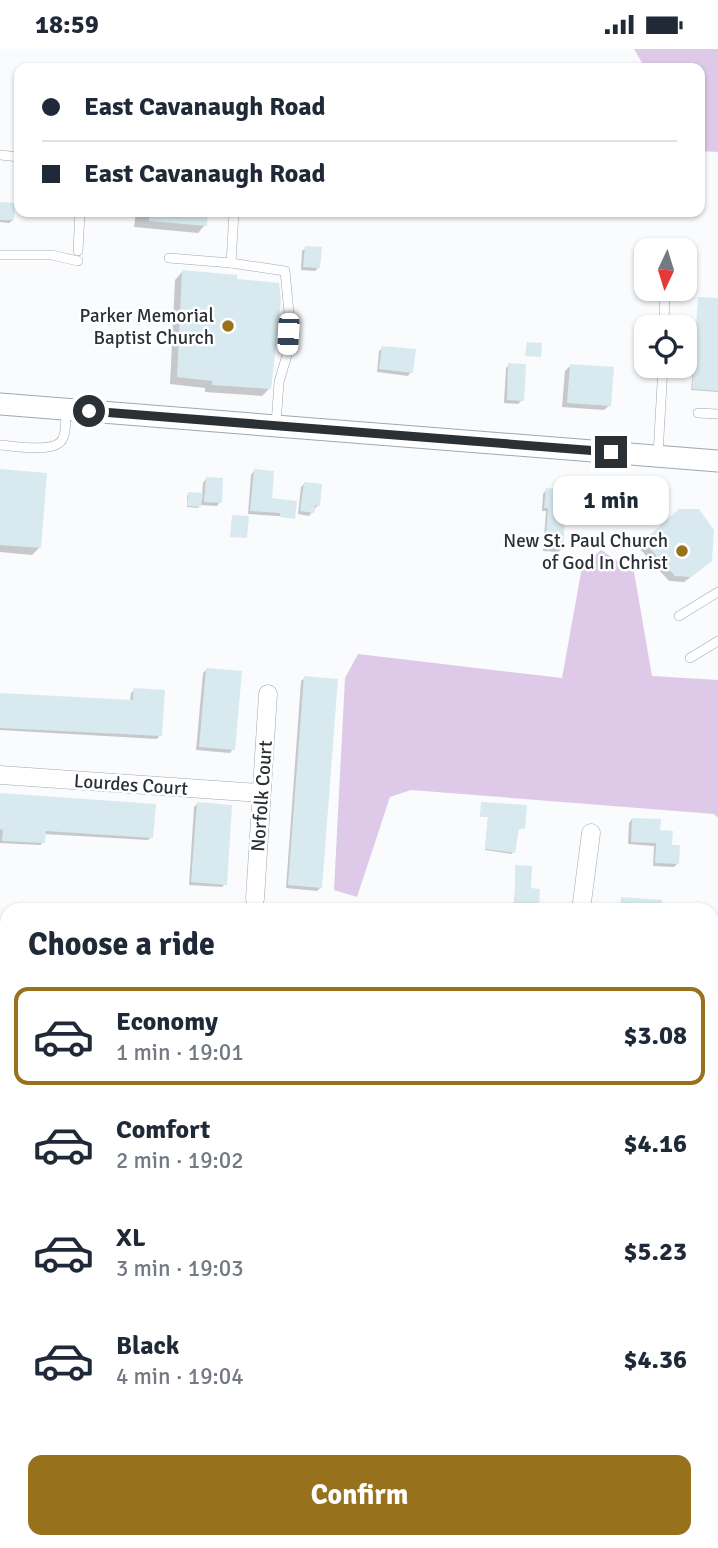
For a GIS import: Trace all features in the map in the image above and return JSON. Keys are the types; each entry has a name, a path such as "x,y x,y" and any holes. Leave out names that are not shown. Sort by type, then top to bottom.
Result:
{"street":[{"path":"0,404 718,461"},
{"name":"Norfolk Court","path":"255,899 268,694"},
{"name":"Lourdes Court","path":"0,775 261,793"},
{"path":"582,903 592,833"}],"lane":[{"path":"78,251 80,217"},
{"path":"231,263 234,217"},
{"path":"0,255 52,255 78,261"},
{"path":"169,258 285,271 289,313 287,355 279,381 276,426"},
{"path":"658,456 662,378"},
{"path":"0,446 43,448 58,445 64,437 66,410"},
{"path":"698,413 718,414"},
{"path":"680,616 718,592"},
{"path":"690,658 718,641"}],"shaded area":[{"path":"634,49 718,49 718,152 705,151 705,63 642,63"},
{"path":"601,550 634,572 652,676 718,680 718,818 714,814 411,790 390,797 357,897 334,890 345,678 358,654 562,678 582,567"}],"building":[{"path":"0,202 14,203 14,220 0,220"},
{"path":"149,217 208,217 207,226 149,221"},
{"path":"305,246 322,247 320,268 303,267"},
{"name":"Parker Memorial Baptist Church","path":"182,270 237,275 237,279 279,283 281,301 271,389 212,385 212,381 177,377"},
{"path":"698,297 718,298 718,391 692,389 693,378 697,378"},
{"path":"527,342 542,343 541,357 525,356"},
{"path":"382,346 416,349 413,373 379,369"},
{"path":"508,363 526,364 524,401 507,400"},
{"path":"570,364 614,367 611,406 567,403"},
{"path":"0,469 47,473 41,548 0,545"},
{"path":"254,469 274,471 272,498 297,501 295,519 280,517 280,513 250,511"},
{"path":"206,477 223,478 222,503 204,502"},
{"path":"304,482 322,484 320,506 315,505 314,513 300,511"},
{"path":"546,488 567,490 563,549 545,548 548,508 544,508"},
{"path":"188,492 203,493 201,507 187,506"},
{"name":"New St. Paul Church of God In Christ","path":"679,509 699,509 714,530 712,561 691,577 675,576 643,541"},
{"path":"232,515 249,516 247,538 230,537"},
{"path":"206,668 242,671 235,750 199,747"},
{"path":"304,676 338,679 322,888 288,885"},
{"path":"133,688 165,690 162,736 0,728 0,693 133,700"},
{"path":"0,793 156,804 153,838 46,831 45,843 2,841"},
{"path":"197,802 232,805 227,885 191,882"},
{"path":"481,802 527,805 525,829 519,828 515,853 485,849 488,817 480,817"},
{"path":"632,818 661,819 660,830 673,831 672,845 680,845 679,864 655,863 656,843 631,842"},
{"path":"515,865 532,866 531,888 540,889 539,903 515,903"},
{"path":"621,897 662,900 662,903 621,903"}],"place":[{"name":"Parker Memorial Baptist Church","path":"228,326"},
{"name":"New St. Paul Church of God In Christ","path":"682,551"}],"route":[{"path":"89,411 611,452"}]}
